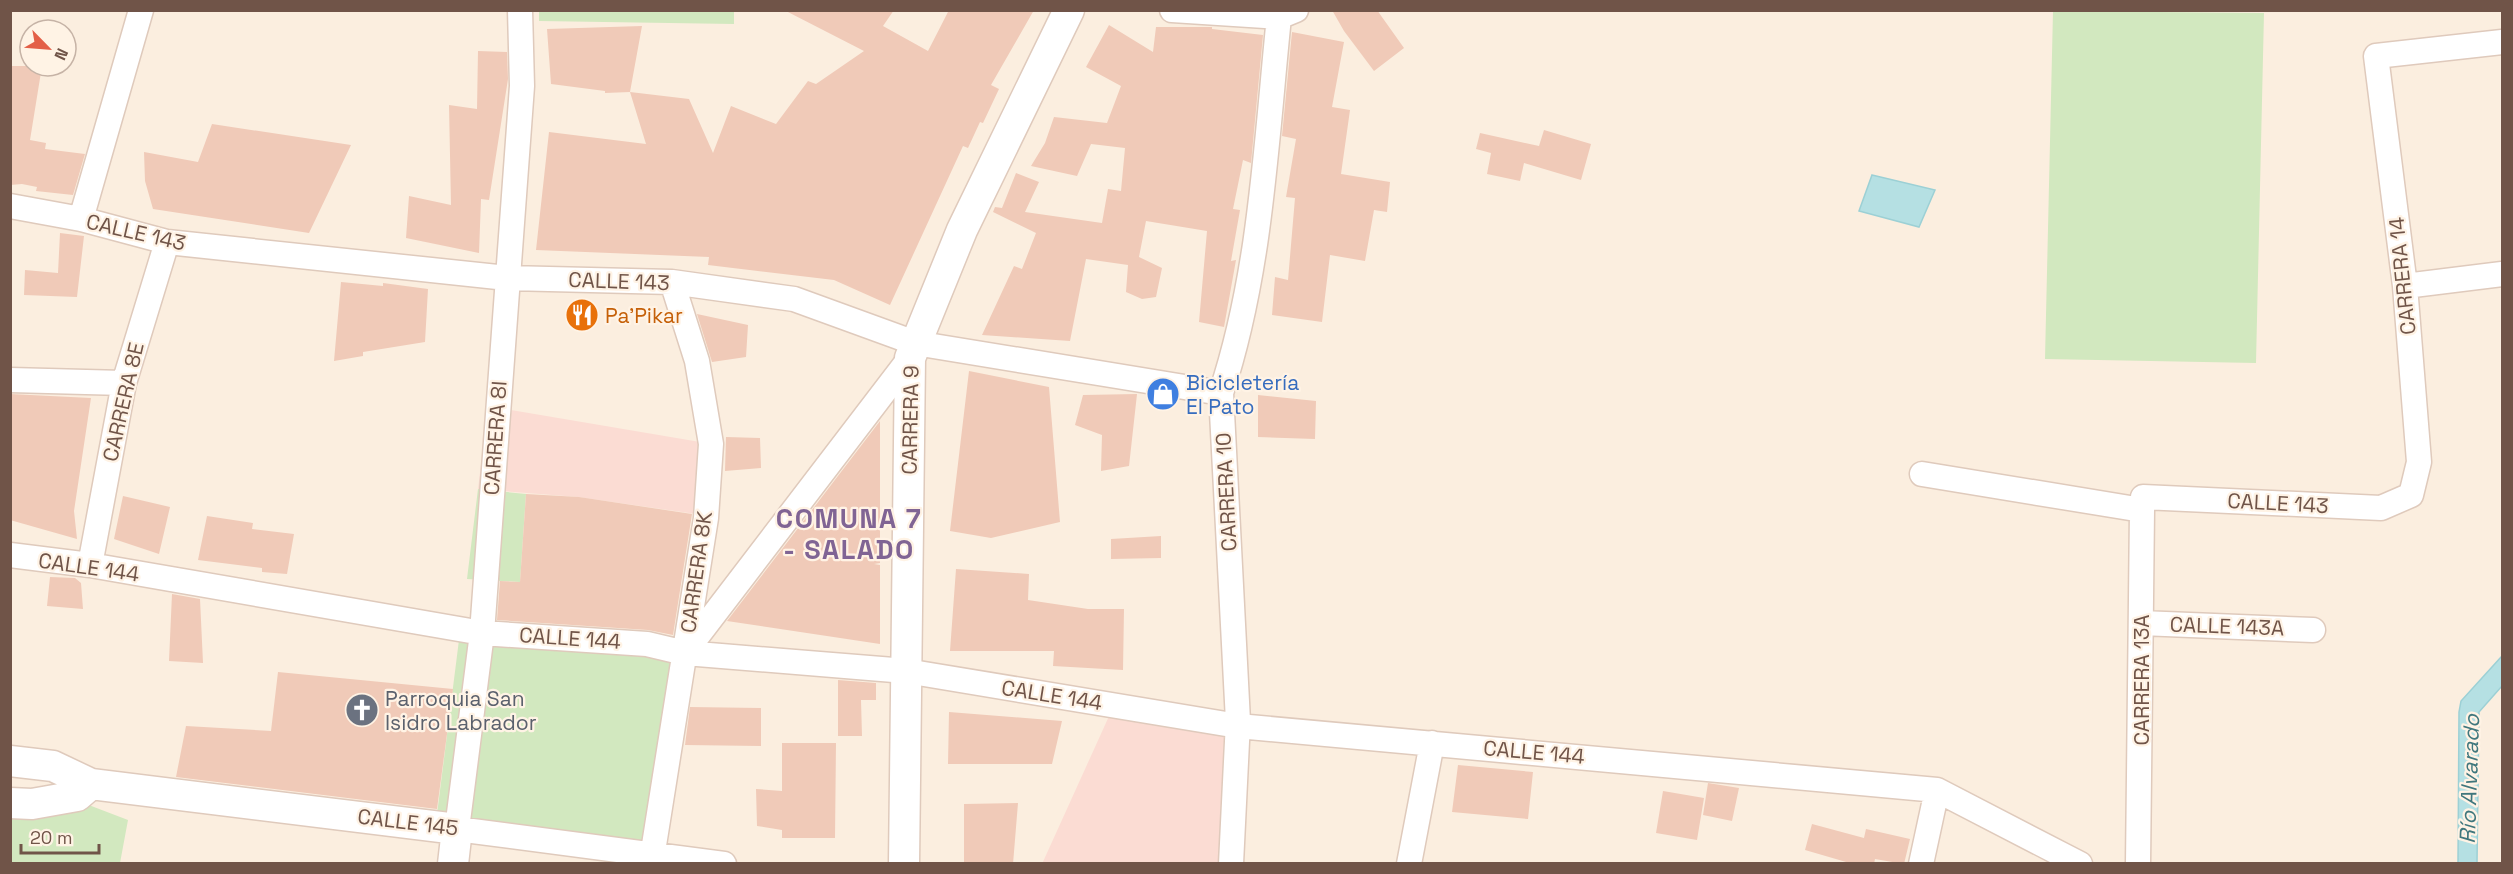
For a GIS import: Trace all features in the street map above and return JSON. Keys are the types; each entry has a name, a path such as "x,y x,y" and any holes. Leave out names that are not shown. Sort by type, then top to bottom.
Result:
{"street":[{"path":"81,219 141,10"},
{"name":"CARRERA 8I","path":"453,864 482,633 522,86 520,10"},
{"name":"CARRERA 9","path":"904,864 912,351 962,230 1069,10"},
{"path":"1173,10 1287,14"},
{"name":"CARRERA 10","path":"1231,864 1238,726 1221,393 1231,364 1252,270 1287,14"},
{"name":"CARRERA 14","path":"2411,495 2419,462 2405,286 2376,56 2502,42"},
{"name":"CALLE 143","path":"10,206 81,219 167,242 507,278 672,282 794,299 912,351 1221,393"},
{"name":"CARRERA 8E","path":"90,565 124,383 167,242"},
{"path":"2405,286 2502,274"},
{"name":"CARRERA 8K","path":"651,859 706,518 711,444 697,361 672,282"},
{"path":"685,653 912,351"},
{"path":"10,380 124,383"},
{"name":"CALLE 143","path":"1922,474 2143,504 2380,508 2411,495"},
{"name":"CARRERA 13A","path":"2138,864 2143,504"},
{"name":"CALLE 144","path":"10,555 90,565 482,633 647,644 685,653 906,671 1238,726 1937,790 2080,864"},
{"name":"CALLE 143A","path":"2141,623 2313,630"},
{"path":"1409,864 1432,743"},
{"name":"CALLE 145","path":"10,761 52,766 91,783 457,829 651,859 724,864"},
{"path":"10,803 32,804 77,796 91,783"},
{"path":"1921,864 1937,790"}],"shaded area":[{"path":"488,406 706,443 696,514 578,497 478,489"},
{"path":"1110,714 1224,737 1221,863 1042,864"}],"green space":[{"path":"539,11 734,11 734,24 539,21"},
{"path":"2053,11 2264,13 2256,363 2045,359"},
{"path":"478,489 526,494 520,582 467,579"},
{"path":"461,624 678,644 644,848 436,822"},
{"path":"11,790 73,799 128,820 120,863 11,864"}],"water":[{"path":"1872,175 1935,190 1919,227 1859,211"},
{"name":"Río Alvarado","path":"2502,656 2502,686 2479,712 2477,863 2458,863 2461,701"}],"building":[{"path":"784,10 894,10 883,26 928,51 949,10 1034,10 991,85 999,89 968,148 963,146 890,305 834,280 708,265 709,257 536,250 549,132 646,144 630,92 689,99 713,153 731,106 776,124 808,81 816,84 864,51"},
{"path":"1332,10 1377,10 1404,48 1374,71 1344,31"},
{"path":"1109,25 1153,52 1156,27 1212,27 1212,29 1263,35 1251,163 1243,160 1233,209 1240,210 1231,261 1236,260 1224,327 1199,322 1207,231 1146,221 1139,257 1162,268 1156,297 1142,299 1126,292 1128,265 1086,259 1070,341 982,335 1014,266 1022,269 1036,233 993,212 995,207 1002,208 1016,173 1039,182 1025,212 1102,223 1108,189 1121,191 1125,148 1091,144 1077,176 1031,166 1045,143 1054,117 1107,123 1121,86 1086,67"},
{"path":"642,26 630,92 605,93 605,91 551,84 547,29"},
{"path":"1292,32 1344,42 1332,107 1350,110 1341,174 1390,182 1387,212 1374,210 1365,261 1330,255 1322,322 1272,315 1275,277 1288,280 1295,198 1286,197 1296,139 1282,136"},
{"path":"478,51 507,52 508,79 489,200 481,199 479,253 406,238 409,196 451,205 449,105 477,109"},
{"path":"10,66 18,66 18,78 40,78 30,140 46,143 45,149 85,154 73,195 36,191 37,187 22,184 10,185"},
{"path":"212,124 351,145 309,233 153,209 145,181 144,152 198,162"},
{"path":"1544,130 1591,144 1581,180 1524,163 1520,181 1487,174 1491,153 1476,149 1480,133 1539,146"},
{"path":"60,233 84,236 77,297 24,295 25,270 58,273"},
{"path":"341,282 383,286 383,283 428,289 425,342 363,352 363,356 334,361"},
{"path":"697,314 748,325 746,357 712,362"},
{"path":"969,371 1049,387 1060,522 991,538 950,531"},
{"path":"10,394 91,398 74,511 77,539 10,520"},
{"path":"1137,394 1129,466 1101,471 1102,435 1075,425 1083,395"},
{"path":"1258,395 1316,401 1315,439 1258,437"},
{"path":"880,421 880,563 874,564 880,565 880,644 727,621"},
{"path":"726,437 760,438 761,468 725,471"},
{"path":"526,494 579,497 692,514 673,635 648,630 497,620 500,581 520,582"},
{"path":"123,496 170,507 159,554 114,539"},
{"path":"207,516 253,523 252,529 294,534 287,574 262,572 262,568 198,560"},
{"path":"1161,536 1161,558 1111,559 1111,539"},
{"path":"956,569 1029,574 1028,600 1088,609 1124,609 1123,670 1053,666 1054,651 950,651"},
{"path":"50,577 75,578 81,583 83,609 47,606"},
{"path":"172,594 200,599 203,663 169,661"},
{"path":"278,672 453,689 437,809 176,777 186,726 271,731"},
{"path":"838,680 876,683 876,700 861,700 862,736 838,736"},
{"path":"690,707 761,708 761,746 685,745"},
{"path":"949,712 1062,721 1052,764 948,764"},
{"path":"782,743 836,743 835,838 782,838 782,830 757,826 756,789 782,791"},
{"path":"1458,765 1533,772 1528,819 1452,812"},
{"path":"1708,783 1739,788 1732,821 1703,815"},
{"path":"1663,791 1704,798 1697,840 1656,833"},
{"path":"1018,803 1013,864 964,864 964,804"},
{"path":"1812,824 1864,838 1866,829 1910,839 1904,864 1875,859 1874,864 1853,864 1805,850"}],"place":[{"name":"Pa'Pikar","path":"582,315"},
{"name":"Bicicletería El Pato","path":"1163,394"},
{"name":"Parroquia San Isidro Labrador","path":"362,710"}],"district":[{"name":"COMUNA 7 - SALADO","path":"849,534"}]}
